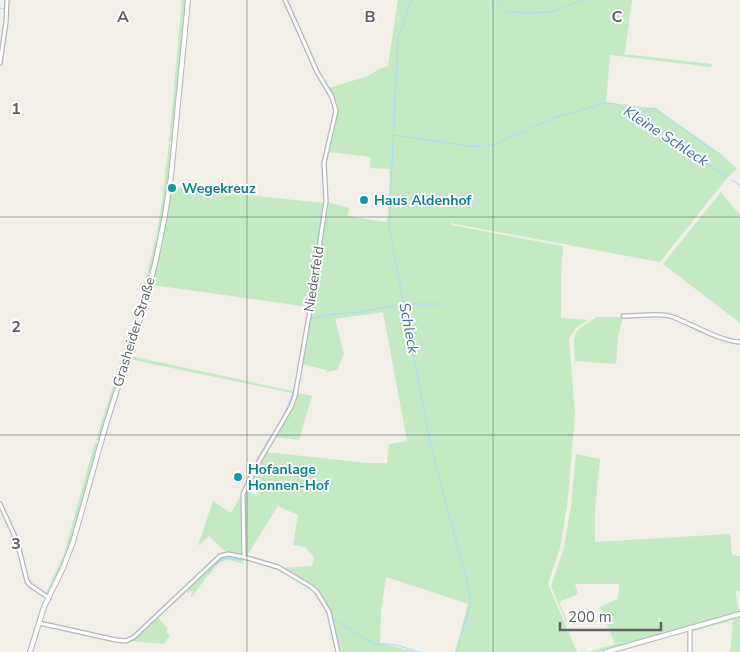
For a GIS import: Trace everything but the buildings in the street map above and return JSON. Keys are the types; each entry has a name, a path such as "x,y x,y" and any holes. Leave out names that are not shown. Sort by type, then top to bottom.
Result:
{"street":[{"path":"0,63 7,0"},
{"name":"Grasheider Straße","path":"30,652 44,607 73,542 107,421 147,297 161,238 171,176 188,0"},
{"name":"Niederfeld","path":"244,557 243,494 257,465 291,407 295,396 326,201 324,163 336,111 332,97 317,72 285,0"},
{"path":"623,316 669,316 711,334 734,342 740,342"},
{"path":"0,504 17,540 27,581 49,598"},
{"path":"39,623 126,641 134,637 220,556 228,554 278,567 317,592 329,612 338,652"},
{"path":"606,652 740,614"},
{"path":"690,628 690,652"}],"green space":[{"path":"182,0 187,0 173,141 169,142"},
{"path":"398,0 632,0 625,52 623,54 712,64 711,67 610,55 606,102 655,108 721,154 737,169 727,178 660,262 450,223 451,225 563,246 561,318 588,320 576,328 569,338 575,414 573,438 567,506 560,548 548,584 577,652 455,652 468,604 386,577 381,613 380,643 416,652 339,652 332,617 318,592 282,568 312,566 314,557 305,547 293,545 298,515 278,506 246,557 245,497 247,491 257,496 259,490 250,485 266,452 366,463 387,463 389,444 407,441 383,312 335,319 344,354 337,370 326,372 327,370 301,364 310,320 327,202 349,208 348,216 386,222 388,218 390,169 370,168 371,157 328,152 338,112 337,103 329,88 368,76 388,66"},
{"path":"169,144 173,147 162,227 143,305 100,440 96,440 147,274 157,232"},
{"path":"171,187 323,203 308,307 153,285 132,351 160,251"},
{"path":"721,192 740,215 740,323 663,264"},
{"path":"597,317 623,317 618,337 616,364 575,361 574,338 576,333"},
{"path":"130,356 293,391 291,404 251,476 253,468 283,416 292,393 129,359"},
{"path":"129,359 104,441 102,440"},
{"path":"296,393 312,396 299,440 275,437 292,408"},
{"path":"95,442 98,445 75,530 49,594 45,595 64,554"},
{"path":"576,454 600,459 595,510 595,542 730,534 732,555 740,556 740,591 736,592 740,612 600,652 588,652 615,644 600,607 618,599 619,584 575,584 578,594 559,602 569,626 551,586 564,548 571,506"},
{"path":"240,497 243,556 227,553 209,536 198,546 213,501 231,513"},
{"path":"228,555 243,559 243,564 228,560 223,561 207,577 192,597 193,592 190,590 188,593 186,590 221,557"},
{"path":"157,616 168,629 166,632 170,635 164,644 132,641"},
{"path":"740,616 740,652 730,652 733,620 691,632 693,629"}],"waterway":[{"name":"Schleck","path":"411,0 398,39 389,227 431,447 470,593 470,605 457,652"},
{"path":"494,0 507,12 529,13 552,12 587,0"},
{"path":"0,8 4,9"},
{"name":"Kleine Schleck","path":"489,145 556,117 606,103 616,104 727,177"},
{"path":"637,115 655,108 715,152"},
{"name":"Kleine Schleck","path":"394,135 483,147"},
{"name":"Kleine Schleck","path":"732,180 740,185"},
{"path":"307,334 311,319 327,315 406,304 444,304"},
{"path":"284,415 293,393"},
{"path":"251,474 256,461 279,425"},
{"path":"209,574 216,564 223,559 243,560"},
{"path":"264,564 292,577"},
{"path":"312,590 323,605"},
{"path":"332,619 376,645 393,645 420,652"}],"place":[{"name":"Wegekreuz","path":"172,188"},
{"name":"Haus Aldenhof","path":"364,200"},
{"name":"Hofanlage Honnen-Hof","path":"238,477"}]}
